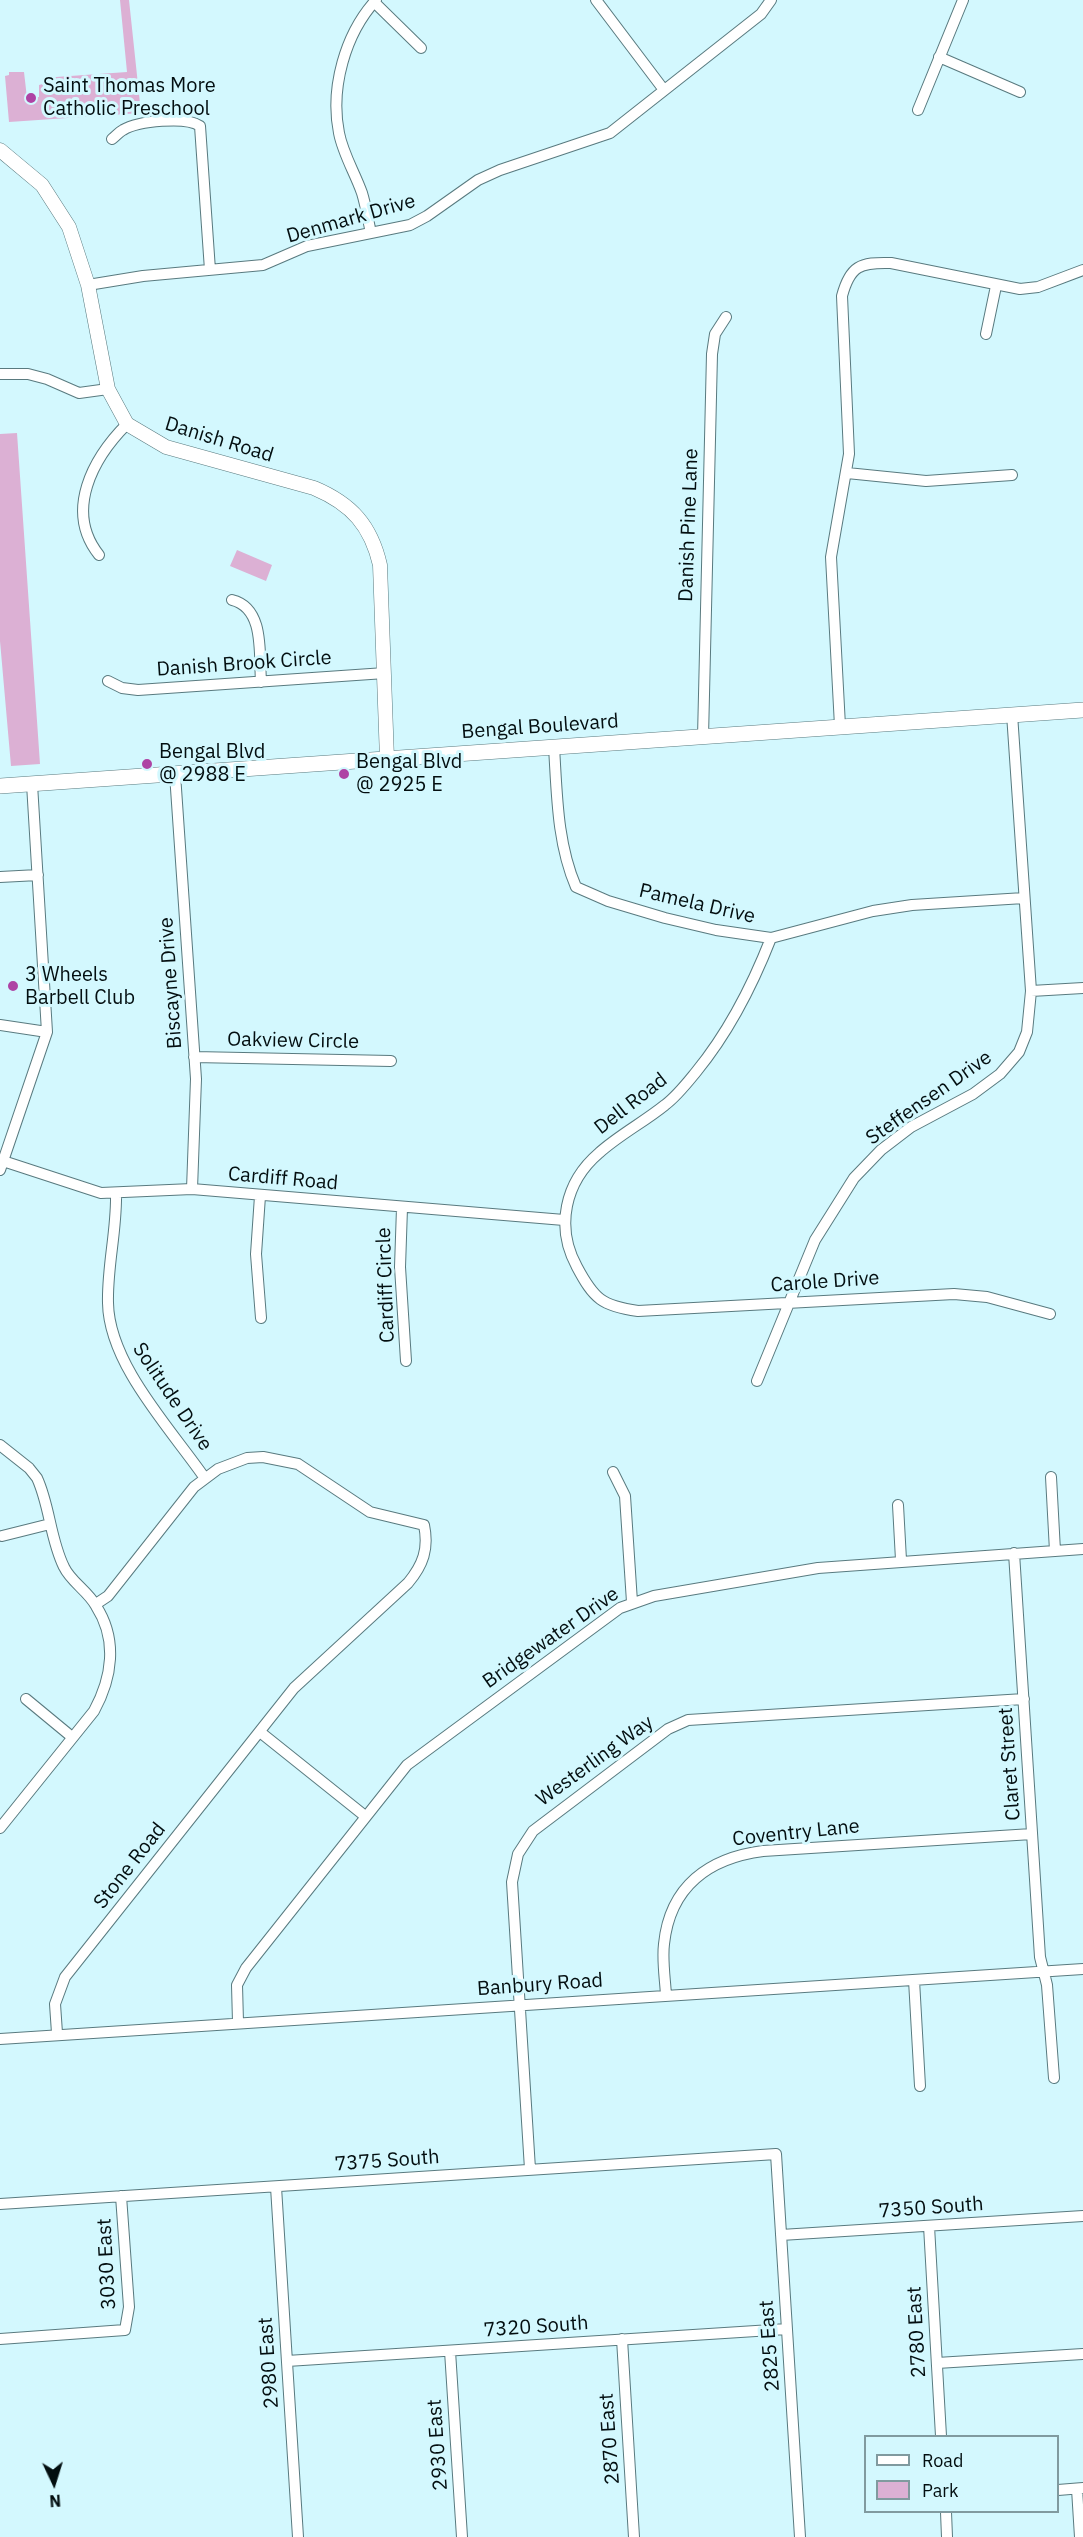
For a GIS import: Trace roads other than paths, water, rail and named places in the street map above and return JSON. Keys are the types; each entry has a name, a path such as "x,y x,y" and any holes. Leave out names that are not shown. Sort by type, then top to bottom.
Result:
{"main road":[{"name":"Bengal Boulevard","path":"0,786 1083,710"}],"street":[{"path":"596,0 664,90"},
{"name":"Denmark Drive","path":"88,285 263,265 306,246 371,234 418,220 471,185 500,170 610,133 761,14 771,0"},
{"path":"918,110 963,0"},
{"path":"371,234 361,192 339,133 337,103 341,69 350,43 375,1 421,48"},
{"path":"939,57 1020,92"},
{"path":"112,139 123,130 138,124 185,120 200,126 210,270"},
{"path":"0,150 42,185 69,227 88,285 108,389 127,424 96,462 83,499 86,531 91,545 99,555"},
{"path":"840,726 831,557 847,472 849,434 842,296 847,279 854,268 873,262 891,263 1020,290 1038,287 1083,270"},
{"path":"986,334 996,286"},
{"name":"Danish Pine Lane","path":"702,737 712,354 715,334 726,317"},
{"path":"0,374 28,374 80,393 108,389"},
{"name":"Danish Road","path":"127,424 166,447 314,488 334,496 354,511 370,533 381,565 387,759"},
{"path":"847,472 926,481 1012,476"},
{"path":"232,600 242,603 252,612 257,625 261,681"},
{"name":"Danish Brook Circle","path":"108,681 122,688 138,690 384,673"},
{"name":"Steffensen Drive","path":"757,1381 816,1240 854,1178 881,1150 911,1127 982,1088 1000,1074 1018,1052 1027,1032 1031,992 1012,714"},
{"name":"Pamela Drive","path":"554,747 561,843 576,887 608,901 716,930 771,938 873,911 912,905 1024,898"},
{"name":"Biscayne Drive","path":"175,774 196,1104 192,1190"},
{"path":"1,1166 47,1032 32,784"},
{"path":"0,878 38,875"},
{"name":"Dell Road","path":"601,1302 589,1290 572,1258 564,1220 567,1204 580,1173 599,1152 668,1103 715,1047 760,968 771,938"},
{"path":"1031,992 1083,988"},
{"path":"0,1025 47,1032"},
{"name":"Oakview Circle","path":"194,1057 391,1061"},
{"name":"Cardiff Road","path":"1,1166 87,1190 116,1193 192,1190 564,1220"},
{"name":"Solitude Drive","path":"116,1193 108,1302 110,1328 118,1353 204,1477"},
{"path":"260,1196 256,1262 261,1318"},
{"name":"Cardiff Circle","path":"402,1208 400,1267 406,1361"},
{"name":"Carole Drive","path":"601,1302 619,1309 658,1311 954,1293 987,1298 1050,1314"},
{"path":"0,1445 37,1478 64,1568 96,1604 105,1624 110,1645 111,1667 105,1690 94,1711 0,1828"},
{"name":"Stone Road","path":"57,2033 55,2004 65,1977 306,1675 408,1583 419,1570 425,1554 427,1539 424,1525 370,1512 298,1464 280,1459 247,1458 231,1462 204,1477"},
{"path":"613,1472 625,1496 632,1602"},
{"path":"96,1604 108,1596 204,1477"},
{"path":"1051,1477 1055,1551"},
{"path":"898,1505 902,1560"},
{"path":"2,1536 50,1524"},
{"name":"Bridgewater Drive","path":"238,2022 236,1995 241,1976 398,1774 416,1756 632,1602 818,1568 902,1560 1083,1549"},
{"name":"Claret Street","path":"1014,1553 1040,1957 1044,1972 1054,2078"},
{"path":"26,1699 72,1737"},
{"name":"Westerling Way","path":"530,2169 512,1882 514,1868 524,1842 543,1821 668,1729 698,1719 1024,1699"},
{"path":"260,1732 365,1816"},
{"name":"Coventry Lane","path":"666,1995 663,1946 670,1916 684,1890 697,1876 727,1858 763,1851 1032,1834"},
{"name":"Banbury Road","path":"0,2038 1083,1969"},
{"path":"914,1980 920,2086"},
{"name":"7375 South","path":"0,2204 776,2154"},
{"name":"2825 East","path":"776,2154 800,2537"},
{"name":"2980 East","path":"276,2187 298,2537"},
{"name":"3030 East","path":"0,2339 125,2330 129,2307 121,2196"},
{"name":"7350 South","path":"781,2235 1083,2216"},
{"name":"2780 East","path":"928,2226 941,2435"},
{"name":"7320 South","path":"287,2361 787,2329"},
{"name":"2870 East","path":"622,2339 634,2537"},
{"name":"2930 East","path":"450,2351 462,2537"},
{"path":"937,2363 1083,2354"},
{"path":"1059,2490 1080,2488 1080,2537"},
{"path":"946,2513 947,2537"}],"place":[{"name":"Saint Thomas More Catholic Preschool","path":"31,98"},
{"name":"Bengal Blvd @ 2988 E","path":"147,764"},
{"name":"Bengal Blvd @ 2925 E","path":"344,774"},
{"name":"3 Wheels Barbell Club","path":"13,986"}]}
